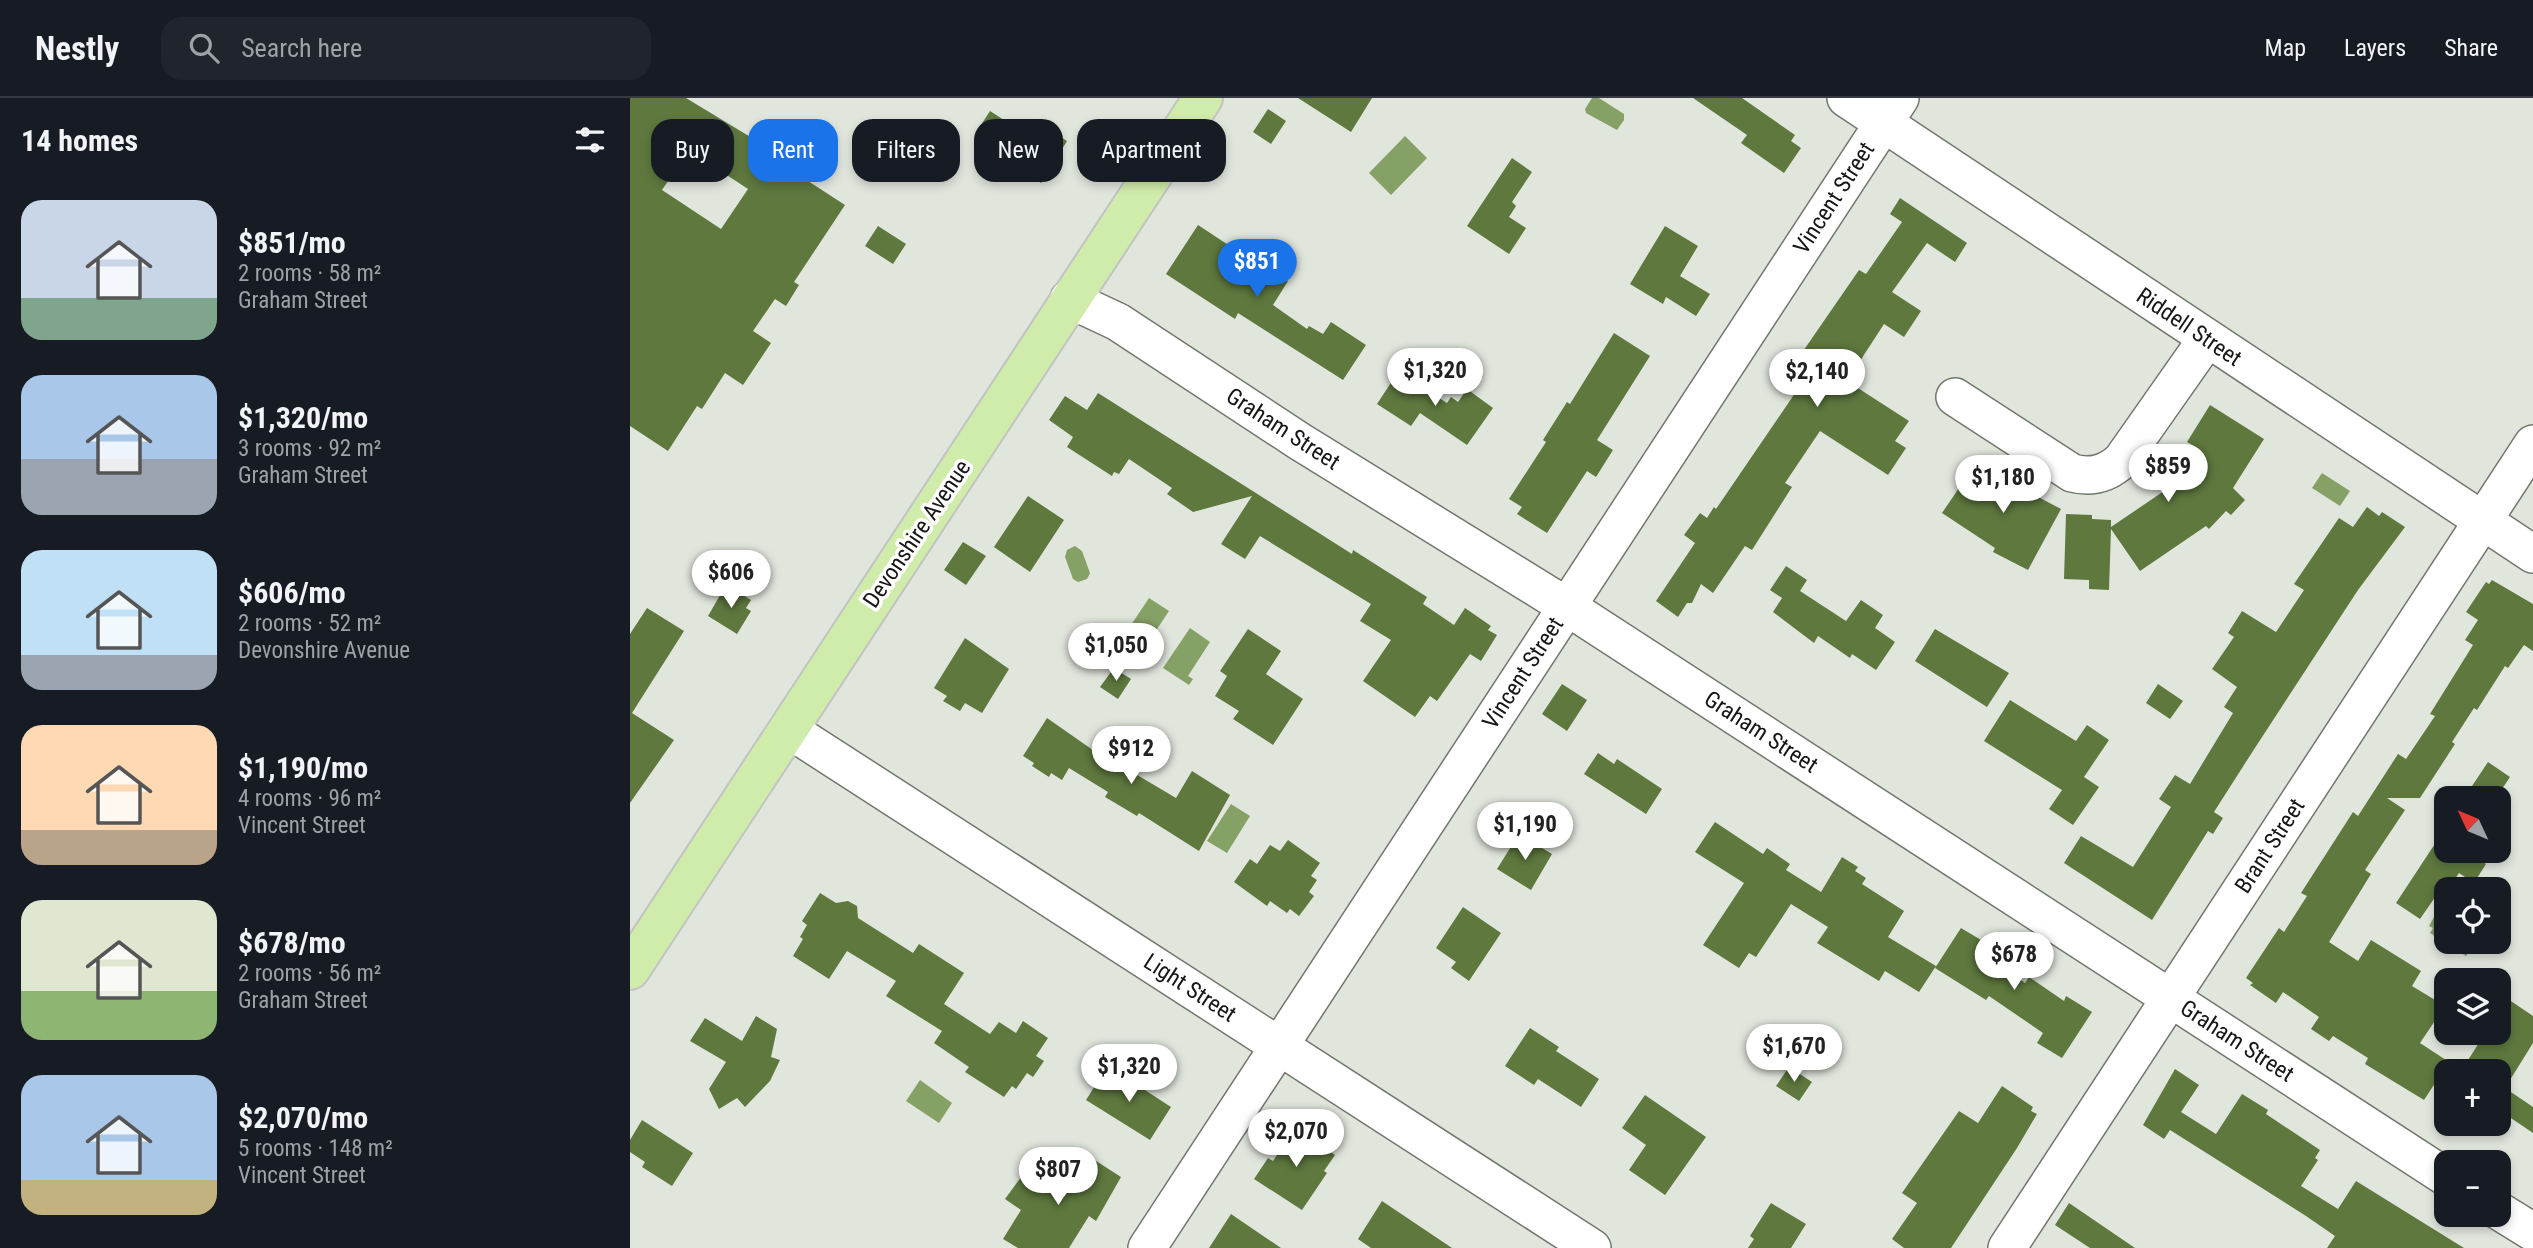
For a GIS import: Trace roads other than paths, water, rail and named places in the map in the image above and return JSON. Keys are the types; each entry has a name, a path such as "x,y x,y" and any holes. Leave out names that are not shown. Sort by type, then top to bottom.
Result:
{"main road":[{"name":"Devonshire Avenue","path":"630,971 1203,98"}],"street":[{"name":"Riddell Street","path":"1846,98 1892,110 2207,340 2533,554"},
{"name":"Vincent Street","path":"1147,1248 1892,110"},
{"name":"Graham Street","path":"1069,299 1118,322 1299,441 1566,606 2434,1169"},
{"path":"1955,397 2072,473 2085,477 2098,475 2112,470 2122,460 2207,340"},
{"name":"Brant Street","path":"2007,1248 2533,444"},
{"name":"Light Street","path":"788,729 1592,1248"},
{"path":"2511,1219 2533,1233"}]}
